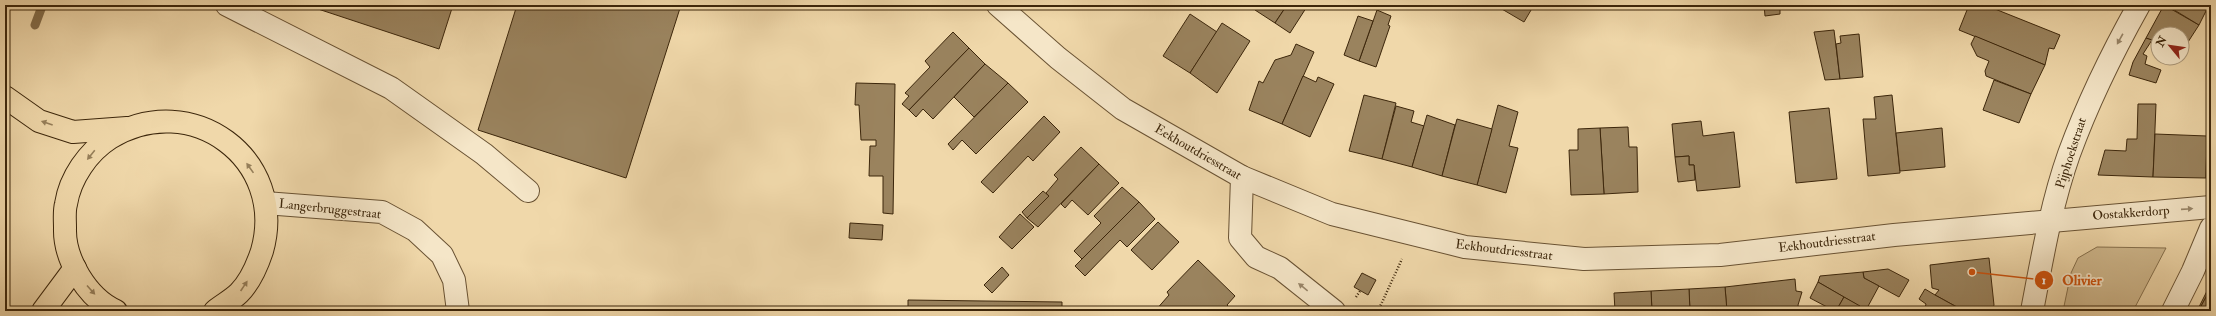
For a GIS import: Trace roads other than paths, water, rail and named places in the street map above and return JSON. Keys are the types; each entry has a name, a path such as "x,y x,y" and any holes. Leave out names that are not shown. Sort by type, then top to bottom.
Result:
{"main road":[{"path":"5,97 39,121 72,132 127,128"},
{"name":"Langerbruggestraat","path":"111,310 90,291 75,268 64,236 66,203 77,171 99,146 127,128 160,120 189,123 216,134 239,152 256,176 265,203 266,235 257,266 239,293 215,311"},
{"path":"43,311 75,268"}],"street":[{"path":"227,5 391,88 484,154 528,191"},
{"name":"Eekhoutdriesstraat","path":"998,5 1058,58 1123,109 1242,177 1332,214 1465,247 1584,259 1720,255 2051,219"},
{"name":"Pijphoekstraat","path":"2032,311 2051,219 2069,155 2088,104 2114,49 2139,5"},
{"path":"1242,177 1240,238 1256,258 1280,268 1334,311"},
{"name":"Langerbruggestraat","path":"265,203 382,212 415,230 442,255 454,280 458,311"},
{"name":"Oostakkerdorp","path":"2051,219 2211,207"},
{"path":"2173,311 2193,271 2211,228"}],"waterway":[{"path":"35,25 41,9 38,5"}],"place":[{"name":"Olivier","path":"1972,272"}]}
